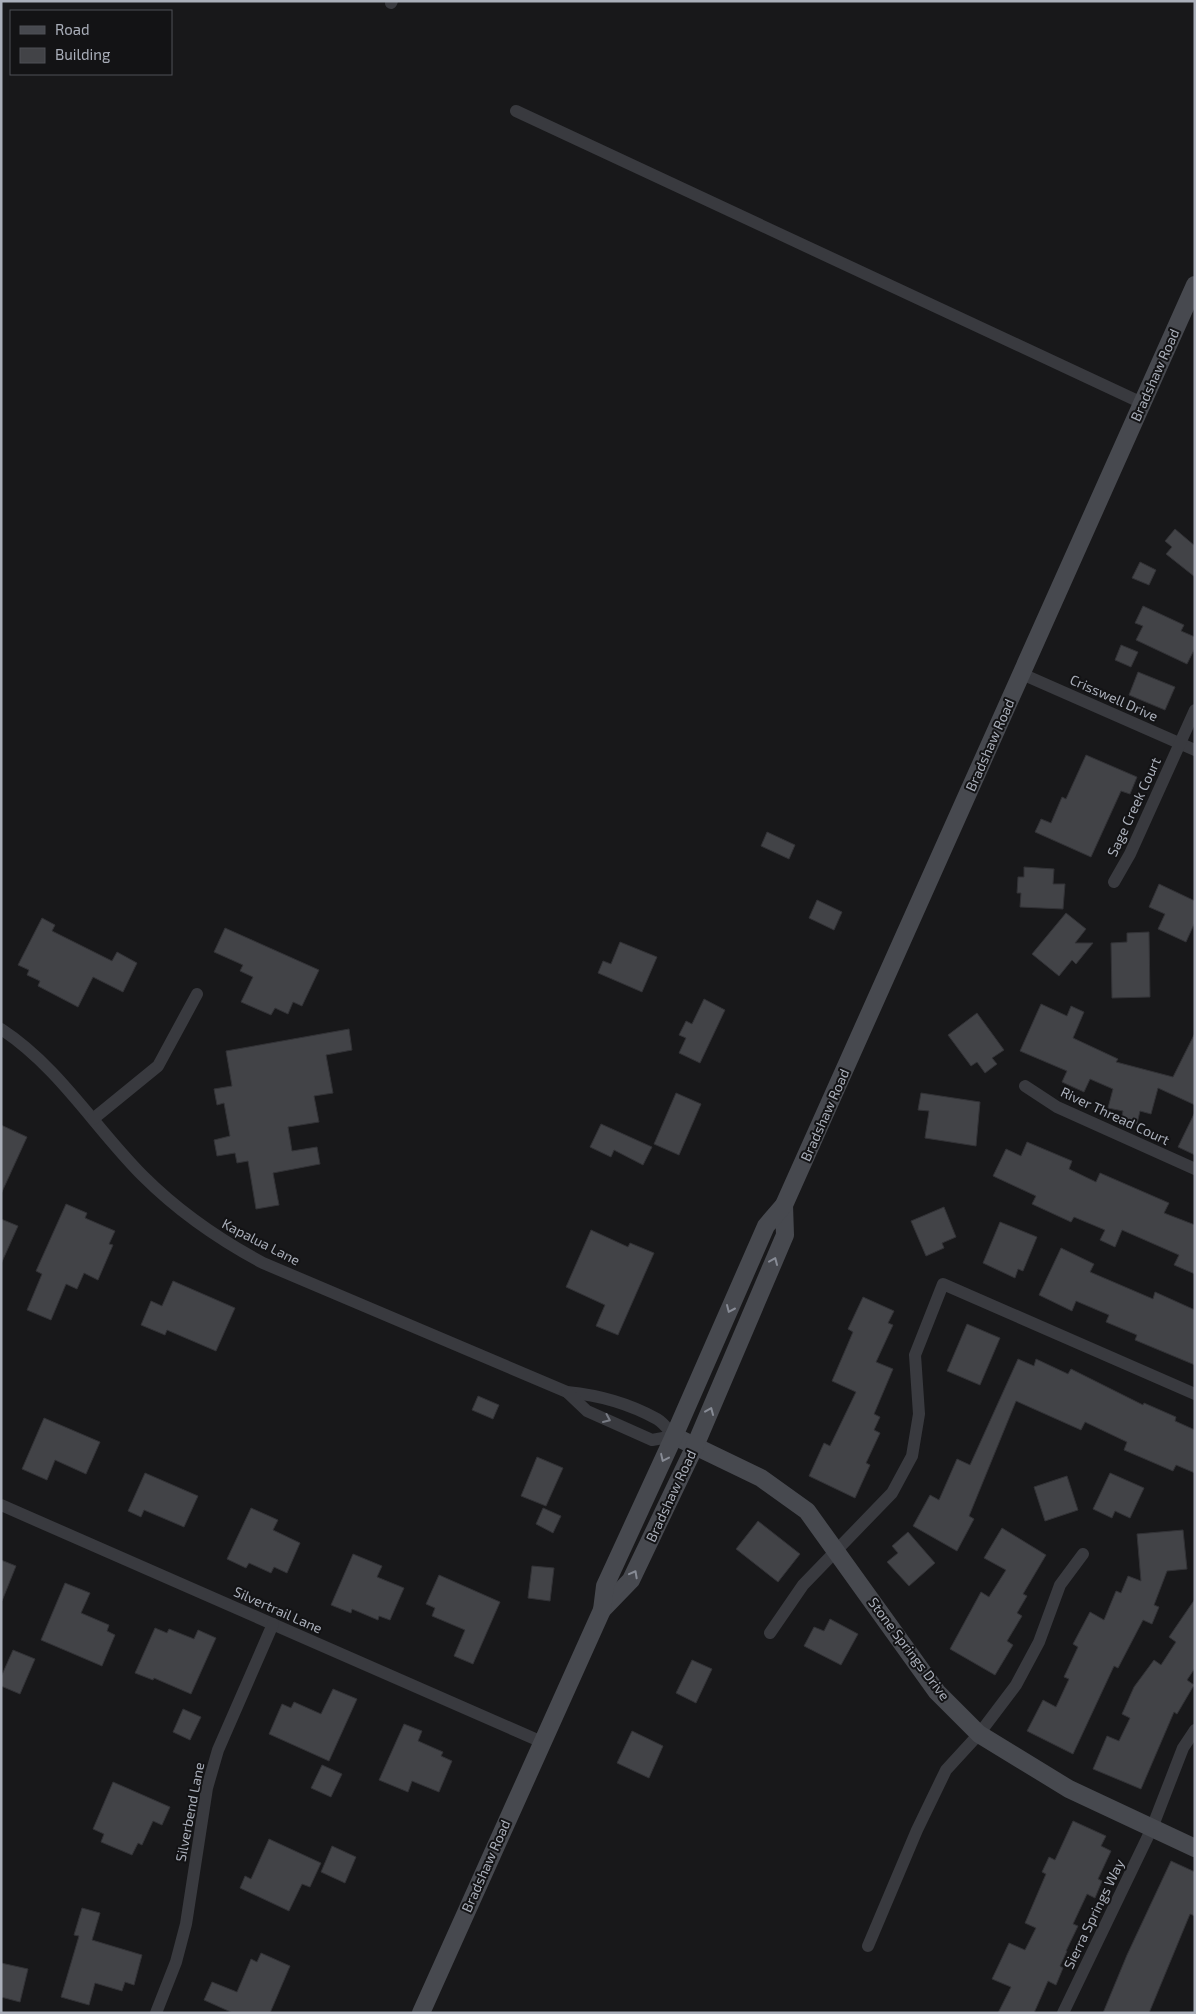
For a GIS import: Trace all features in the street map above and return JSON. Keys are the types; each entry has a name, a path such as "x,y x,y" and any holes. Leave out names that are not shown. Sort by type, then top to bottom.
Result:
{"main road":[{"name":"Bradshaw Road","path":"420,2013 602,1610 605,1586 674,1436 766,1226 784,1205 1195,285"},
{"name":"Bradshaw Road","path":"602,1610 631,1580 695,1446 785,1235 784,1205"},
{"name":"Stone Springs Drive","path":"674,1436 761,1478 808,1511 937,1692 979,1734 1069,1789 1195,1848"}],"street":[{"path":"516,111 1142,403"},
{"name":"Crisswell Drive","path":"1022,674 1195,750"},
{"name":"Sage Creek Court","path":"1114,882 1130,854 1195,710"},
{"path":"93,1118 158,1066 197,994"},
{"name":"Kapalua Lane","path":"1,1029 21,1042 47,1065 142,1175 175,1206 223,1242 263,1263 567,1392 589,1394 659,1420 674,1436"},
{"name":"River Thread Court","path":"1025,1086 1057,1107 1195,1170"},
{"path":"770,1633 803,1585 892,1493 912,1456 919,1414 915,1355 944,1284 1195,1394"},
{"name":"Kapalua Lane","path":"567,1392 587,1411 652,1440 674,1436"},
{"name":"Silvertrail Lane","path":"1,1505 542,1742"},
{"path":"868,1946 917,1830 946,1770 979,1734 1016,1685 1038,1642 1060,1585 1083,1554"},
{"name":"Silverbend Lane","path":"156,2013 176,1962 186,1924 200,1822 218,1750 272,1624"},
{"name":"Sierra Springs Way","path":"1064,2013 1152,1828 1183,1748 1195,1730"}],"building":[{"path":"1175,529 1195,546 1195,577 1166,554 1172,547 1165,541"},
{"path":"1140,562 1156,570 1149,585 1132,578"},
{"path":"1143,606 1184,625 1181,631 1195,637 1195,648 1187,664 1136,640 1143,626 1135,623"},
{"path":"1121,645 1138,652 1131,667 1115,660"},
{"path":"1138,672 1175,687 1165,710 1129,695"},
{"path":"1086,755 1137,777 1130,794 1121,791 1091,857 1035,832 1041,819 1051,823 1062,797 1066,799"},
{"path":"767,832 795,845 789,859 761,846"},
{"path":"1024,867 1054,869 1053,884 1065,884 1063,909 1020,907 1021,893 1017,893 1018,877 1024,877"},
{"path":"1159,884 1195,901 1195,922 1186,942 1158,929 1165,914 1149,907"},
{"path":"817,900 842,912 834,930 809,918"},
{"path":"1066,913 1086,929 1075,943 1093,943 1076,964 1072,960 1059,976 1032,954"},
{"path":"42,918 55,925 52,931 112,961 117,952 137,963 123,992 93,977 78,1007 38,986 40,981 27,975 29,970 18,965"},
{"path":"225,928 319,970 302,1006 293,1002 288,1014 275,1008 271,1015 241,1002 253,977 240,971 243,965 214,952"},
{"path":"1149,932 1150,997 1112,998 1111,943 1127,942 1127,933"},
{"path":"620,942 657,957 642,992 598,973 603,961 611,964"},
{"path":"704,999 725,1010 700,1063 679,1053 686,1038 679,1035 686,1021 692,1024"},
{"path":"1041,1004 1067,1016 1071,1006 1084,1012 1073,1038 1118,1059 1116,1062 1173,1077 1195,1033 1195,1105 1158,1088 1151,1114 1140,1111 1137,1124 1121,1120 1123,1111 1108,1108 1113,1089 1090,1079 1084,1092 1062,1082 1067,1071 1020,1051"},
{"path":"977,1013 1004,1050 992,1058 997,1064 985,1073 977,1062 971,1066 948,1035"},
{"path":"349,1029 352,1050 326,1055 333,1093 314,1096 319,1122 288,1127 292,1151 317,1147 320,1164 273,1173 279,1205 256,1209 248,1161 237,1163 235,1153 217,1156 214,1140 230,1136 224,1103 217,1105 214,1089 232,1086 226,1051"},
{"path":"676,1093 701,1104 679,1155 654,1144"},
{"path":"921,1093 980,1102 976,1146 925,1138 929,1111 918,1110"},
{"path":"1195,1112 1195,1155 1178,1147"},
{"path":"601,1124 652,1147 643,1165 614,1150 611,1157 590,1147"},
{"path":"1,1125 27,1137 1,1194"},
{"path":"1027,1142 1072,1161 1069,1169 1096,1182 1100,1173 1169,1203 1164,1213 1195,1225 1195,1274 1174,1265 1179,1255 1122,1230 1115,1247 1100,1240 1105,1230 1074,1217 1071,1222 1032,1204 1036,1196 993,1176 1006,1149 1021,1156"},
{"path":"66,1204 87,1213 85,1218 115,1231 109,1244 113,1245 98,1280 84,1273 77,1289 66,1284 51,1320 27,1310 42,1274 36,1271"},
{"path":"944,1207 956,1237 942,1243 944,1248 926,1256 911,1221"},
{"path":"1,1219 18,1226 1,1264"},
{"path":"1000,1222 1037,1237 1023,1271 1018,1269 1015,1278 983,1263"},
{"path":"591,1230 628,1247 630,1243 654,1253 618,1335 596,1326 605,1305 566,1287"},
{"path":"1061,1248 1094,1264 1090,1272 1153,1299 1155,1292 1195,1310 1195,1365 1135,1340 1137,1335 1106,1322 1109,1315 1076,1301 1072,1311 1039,1295"},
{"path":"173,1281 235,1308 216,1351 167,1330 165,1335 141,1325 151,1301 162,1306"},
{"path":"863,1297 894,1311 888,1323 893,1325 876,1362 893,1369 874,1414 880,1417 874,1430 880,1433 866,1463 870,1465 855,1498 809,1476 824,1443 830,1446 856,1392 832,1381 853,1332 848,1329"},
{"path":"967,1324 1000,1338 980,1385 947,1371"},
{"path":"1018,1359 1034,1366 1036,1359 1068,1374 1071,1369 1143,1405 1144,1403 1176,1417 1175,1421 1195,1430 1195,1473 1176,1465 1173,1471 1124,1450 1127,1442 1085,1422 1081,1430 1016,1401 969,1516 974,1519 957,1551 913,1526 930,1495 939,1500 957,1459 970,1465"},
{"path":"478,1396 499,1405 493,1419 472,1410"},
{"path":"44,1418 100,1442 86,1474 55,1460 47,1480 22,1469"},
{"path":"537,1457 563,1468 546,1506 521,1496"},
{"path":"145,1473 198,1496 184,1527 144,1510 141,1517 128,1511"},
{"path":"1110,1473 1144,1488 1130,1518 1115,1511 1112,1518 1093,1509"},
{"path":"1067,1476 1078,1510 1045,1521 1034,1487"},
{"path":"251,1508 278,1520 273,1530 300,1543 287,1573 274,1567 271,1573 249,1563 246,1568 227,1559"},
{"path":"543,1508 561,1516 553,1533 536,1524"},
{"path":"758,1521 800,1554 778,1582 736,1549"},
{"path":"1002,1528 1046,1555 1023,1594 1027,1596 1017,1613 1022,1616 1007,1641 1013,1645 995,1675 950,1649 981,1592 989,1597 1006,1570 984,1558"},
{"path":"1183,1530 1187,1569 1167,1571 1154,1605 1159,1607 1152,1624 1143,1620 1118,1668 1114,1666 1073,1754 1027,1731 1043,1700 1056,1707 1069,1679 1064,1677 1078,1647 1073,1644 1090,1612 1104,1620 1116,1591 1121,1593 1128,1576 1141,1581 1137,1534"},
{"path":"908,1532 935,1563 909,1586 887,1562 898,1553 892,1546"},
{"path":"353,1554 382,1566 377,1577 404,1588 390,1620 379,1616 378,1620 352,1609 351,1613 331,1605"},
{"path":"1,1560 16,1566 2,1601 1,1601"},
{"path":"532,1566 554,1568 550,1601 528,1598"},
{"path":"439,1575 500,1602 473,1664 454,1656 465,1630 432,1616 435,1608 426,1604"},
{"path":"65,1583 90,1593 81,1613 109,1625 107,1631 115,1635 102,1666 41,1640"},
{"path":"1195,1599 1195,1668 1187,1680 1194,1685 1177,1714 1174,1712 1141,1789 1093,1769 1107,1736 1119,1741 1130,1718 1122,1714 1134,1687 1154,1660 1161,1665 1176,1642 1169,1637"},
{"path":"830,1619 858,1634 841,1665 804,1646 814,1627 824,1631"},
{"path":"155,1628 167,1633 169,1629 194,1639 198,1630 216,1638 191,1694 154,1678 153,1680 135,1673"},
{"path":"13,1650 35,1659 20,1694 1,1686 1,1677"},
{"path":"692,1660 712,1669 696,1703 676,1693"},
{"path":"333,1689 357,1699 329,1761 269,1734 282,1704 291,1708 294,1702 321,1714"},
{"path":"183,1709 201,1717 190,1740 173,1732"},
{"path":"404,1724 422,1731 418,1741 443,1752 441,1756 452,1761 439,1792 412,1781 408,1792 379,1780"},
{"path":"632,1731 663,1746 649,1778 617,1763"},
{"path":"322,1765 342,1774 331,1797 311,1788"},
{"path":"113,1782 170,1807 162,1825 153,1821 142,1845 138,1843 132,1855 101,1842 104,1834 93,1829"},
{"path":"1073,1821 1106,1836 1101,1846 1111,1851 1098,1879 1102,1881 1095,1898 1087,1894 1073,1924 1078,1926 1060,1966 1063,1968 1056,1985 1048,1981 1034,2013 998,2013 1011,1987 992,1979 1009,1943 1025,1950 1036,1928 1025,1923 1046,1874 1042,1872 1049,1857 1055,1860"},
{"path":"269,1839 321,1863 310,1887 302,1884 289,1911 240,1888 245,1876 251,1879"},
{"path":"332,1846 356,1857 345,1883 321,1872"},
{"path":"1171,1861 1195,1872 1195,1916 1190,1914 1149,2013 1103,2013 1127,1955"},
{"path":"82,1908 100,1913 92,1940 142,1955 134,1985 125,1982 122,1991 95,1983 89,2005 61,1997 79,1936 74,1935"},
{"path":"261,1953 290,1966 270,2013 233,2013 204,2000 212,1982 237,1992 251,1959 257,1962"},
{"path":"1,1963 28,1969 20,2002 1,1997"}]}
